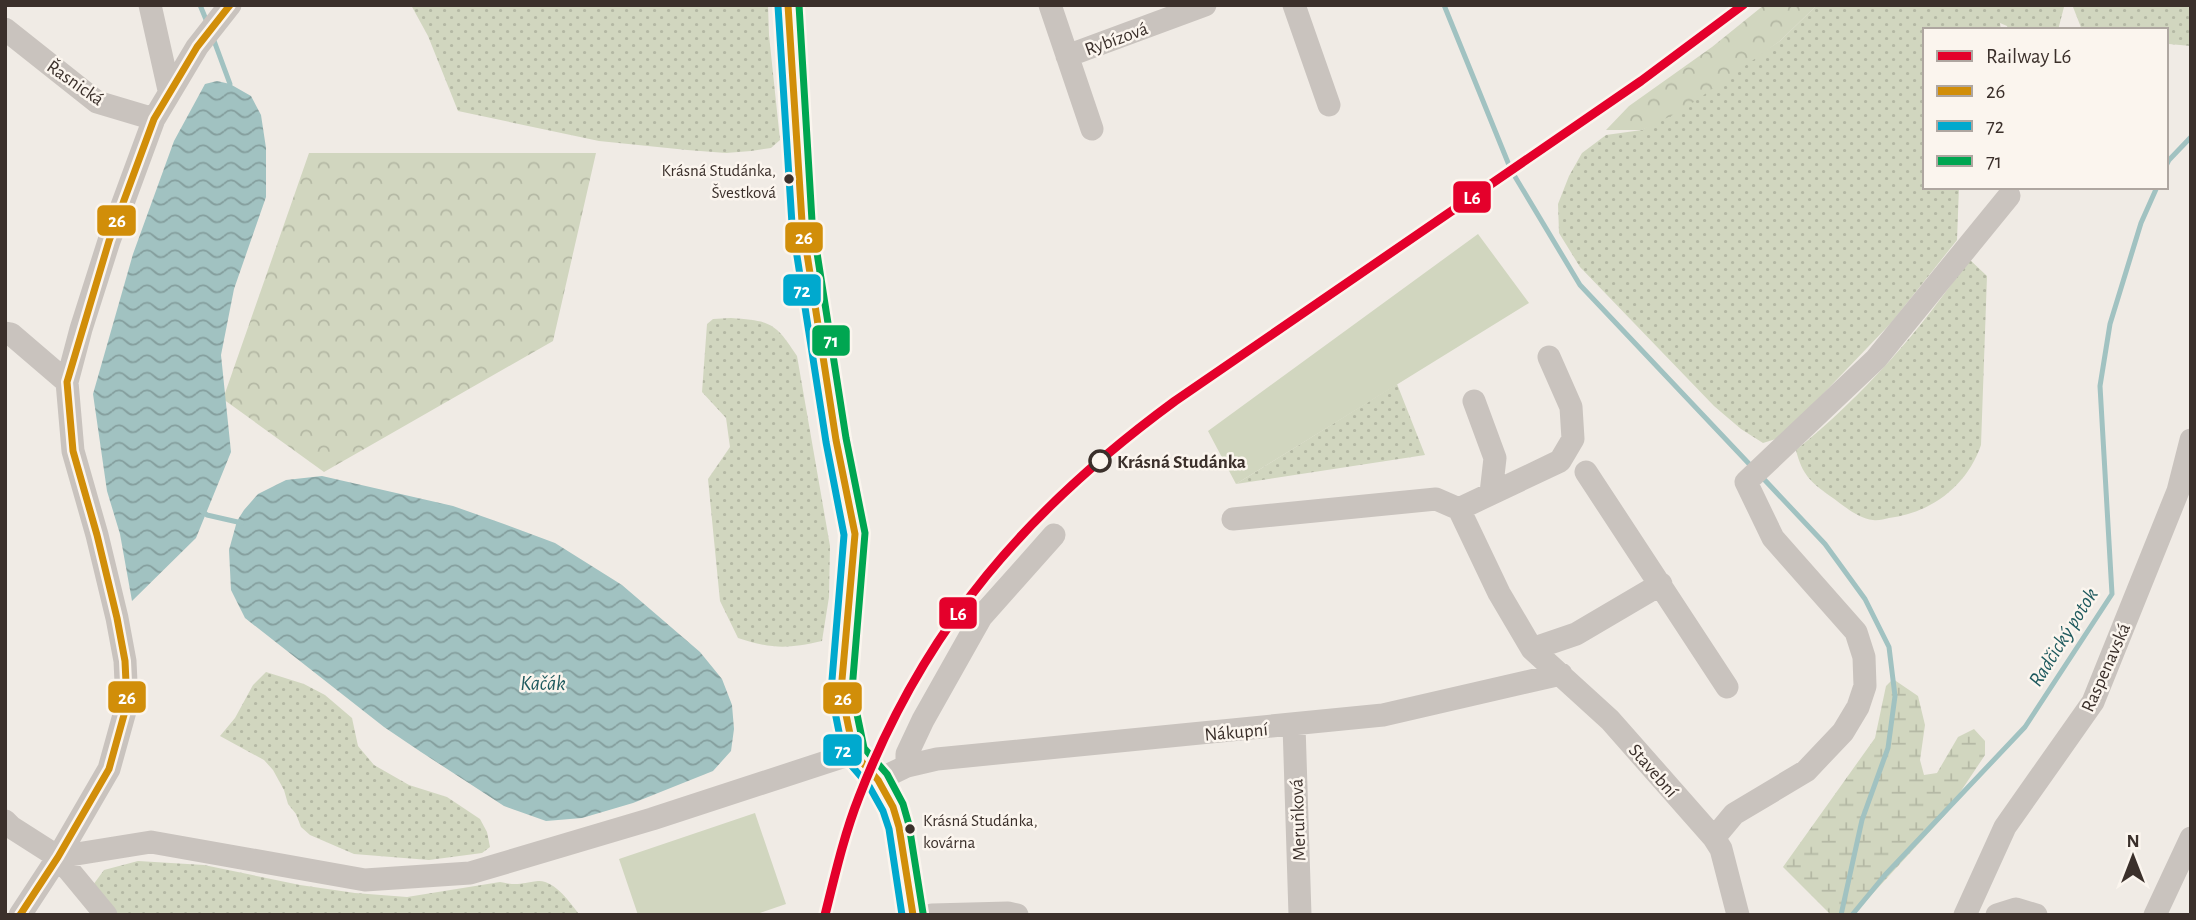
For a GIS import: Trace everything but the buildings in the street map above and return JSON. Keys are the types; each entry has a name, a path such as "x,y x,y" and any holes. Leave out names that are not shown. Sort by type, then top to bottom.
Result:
{"main road":[{"path":"788,5 802,222 836,440 855,534 841,691 854,753 878,780 893,807 914,915"}],"street":[{"path":"150,5 169,90"},
{"path":"20,915 109,769 127,704 125,661 117,618 73,451 67,382 109,241 154,119 197,47 230,5"},
{"name":"Rybízová","path":"1050,5 1092,129"},
{"name":"Rybízová","path":"1067,57 1205,5"},
{"path":"1294,5 1329,105"},
{"name":"Řasnická","path":"5,29 97,102 154,119"},
{"path":"1714,838 1734,814 1806,771 1843,733 1858,708 1866,686 1864,657 1856,632 1773,538 1746,482 1877,359 2009,195"},
{"path":"5,333 11,334 67,382"},
{"path":"1233,519 1436,499 1459,509 1560,461 1573,439 1572,407 1549,357"},
{"path":"1474,401 1495,458 1491,493"},
{"name":"Raspenavská","path":"1965,915 2005,827 2093,702 2178,491 2191,440"},
{"path":"1586,472 1727,687"},
{"name":"Stavební","path":"1459,509 1499,593 1532,649 1610,720 1714,838 1721,849 1738,915"},
{"path":"907,766 907,754 923,720 981,617 1054,535"},
{"path":"1532,649 1576,634 1661,584"},
{"name":"Nákupní","path":"878,780 907,766 937,759 1383,715 1561,674"},
{"name":"Meruňková","path":"1294,725 1300,915"},
{"path":"53,864 151,842 365,880 470,873 652,819 854,753"},
{"path":"5,821 106,915"},
{"path":"2155,915 2191,838"},
{"path":"1997,915 2016,909 2036,915"},
{"path":"932,915 1017,915"}],"green space":[{"path":"411,5 768,5 780,140 771,148 751,151 726,153 687,150 599,141 458,111 428,36"},
{"path":"1764,5 1817,5 1780,41 1681,111 1642,130 1606,130 1629,106 1712,47"},
{"path":"1817,5 2191,5 2191,46 2169,44 2168,47 2168,28 2081,28 2073,7 2064,7 2059,28 2008,28 2000,23 2001,28 1923,28 1923,189 1959,189 1957,240 1891,323 1779,438 1763,443 1714,406 1580,267 1559,233 1558,204 1582,153 1606,135 1642,130 1780,41"},
{"path":"309,153 596,153 553,341 324,472 223,399"},
{"path":"1478,234 1529,303 1236,484 1208,431"},
{"path":"1969,259 1987,276 1981,445 1975,460 1957,485 1933,504 1881,520 1861,517 1812,482 1801,466 1796,450 1845,407 1890,361"},
{"path":"713,319 755,320 771,325 783,336 797,356 830,546 829,597 822,641 780,647 738,638 720,601 708,479 730,447 726,418 702,392 707,324"},
{"path":"1397,384 1425,455 1236,484"},
{"path":"266,672 304,684 325,695 352,718 358,746 374,765 409,785 447,797 480,819 487,832 490,847 482,853 429,860 354,854 310,835 301,827 273,770 264,760 220,736 235,718 253,685"},
{"path":"1893,679 1918,696 1925,725 1920,760 1924,775 1937,773 1958,737 1974,729 1985,741 1985,755 1945,815 1853,915 1831,915 1783,867 1875,738 1886,686"},
{"path":"755,813 786,904 754,915 638,915 619,859"},
{"path":"138,861 204,865 300,885 407,897 500,882 516,884 538,881 550,884 562,893 580,915 113,915 93,885 104,870"}],"water":[{"path":"217,81 230,84 251,96 261,115 266,148 266,197 234,289 221,355 231,452 196,538 132,601 120,534 107,491 93,394 133,254 174,141 205,84"},
{"name":"Kačák","path":"322,476 453,506 504,524 555,543 622,585 700,652 722,679 732,705 734,729 731,751 713,771 633,803 582,818 546,821 504,806 421,752 384,727 245,618 231,590 229,550 237,521 244,510 258,494 286,480"}],"waterway":[{"path":"200,5 207,22"},
{"path":"1444,5 1511,170 1580,285 1753,468"},
{"path":"213,38 230,84 229,88"},
{"name":"Radčický potok","path":"2168,162 2191,137"},
{"name":"Radčický potok","path":"1852,915 1885,875 2025,727 2112,594 2100,386 2110,324 2141,223 2156,189"},
{"path":"1760,475 1825,544 1865,599 1889,647 1895,696 1888,748 1862,820 1841,915"},
{"path":"202,511 207,515 242,523"}],"rail line":[{"name":"L6","path":"825,915 854,811 886,735 916,678 949,625 987,575 1028,528 1073,484 1175,401 1641,81 1743,5"}],"transit line":[{"name":"26","path":"20,915 58,857 109,769 127,704 125,661 117,618 73,451 67,382 109,241 154,119 197,47 230,5"},
{"name":"26","path":"788,5 802,222 836,440 855,534 841,691 854,753 878,780 893,807 899,827 913,915"},
{"name":"71","path":"799,5 812,221 846,438 865,533 852,690 864,748 887,774 903,804 909,825 923,913"},
{"name":"72","path":"778,6 792,224 826,442 844,535 831,692 844,757 869,786 883,811 889,829 902,915"}],"place":[{"name":"Krásná Studánka, Švestková","path":"789,179"},
{"name":"Krásná Studánka","path":"1100,461"},
{"name":"Krásná Studánka, kovárna","path":"910,829"}]}
